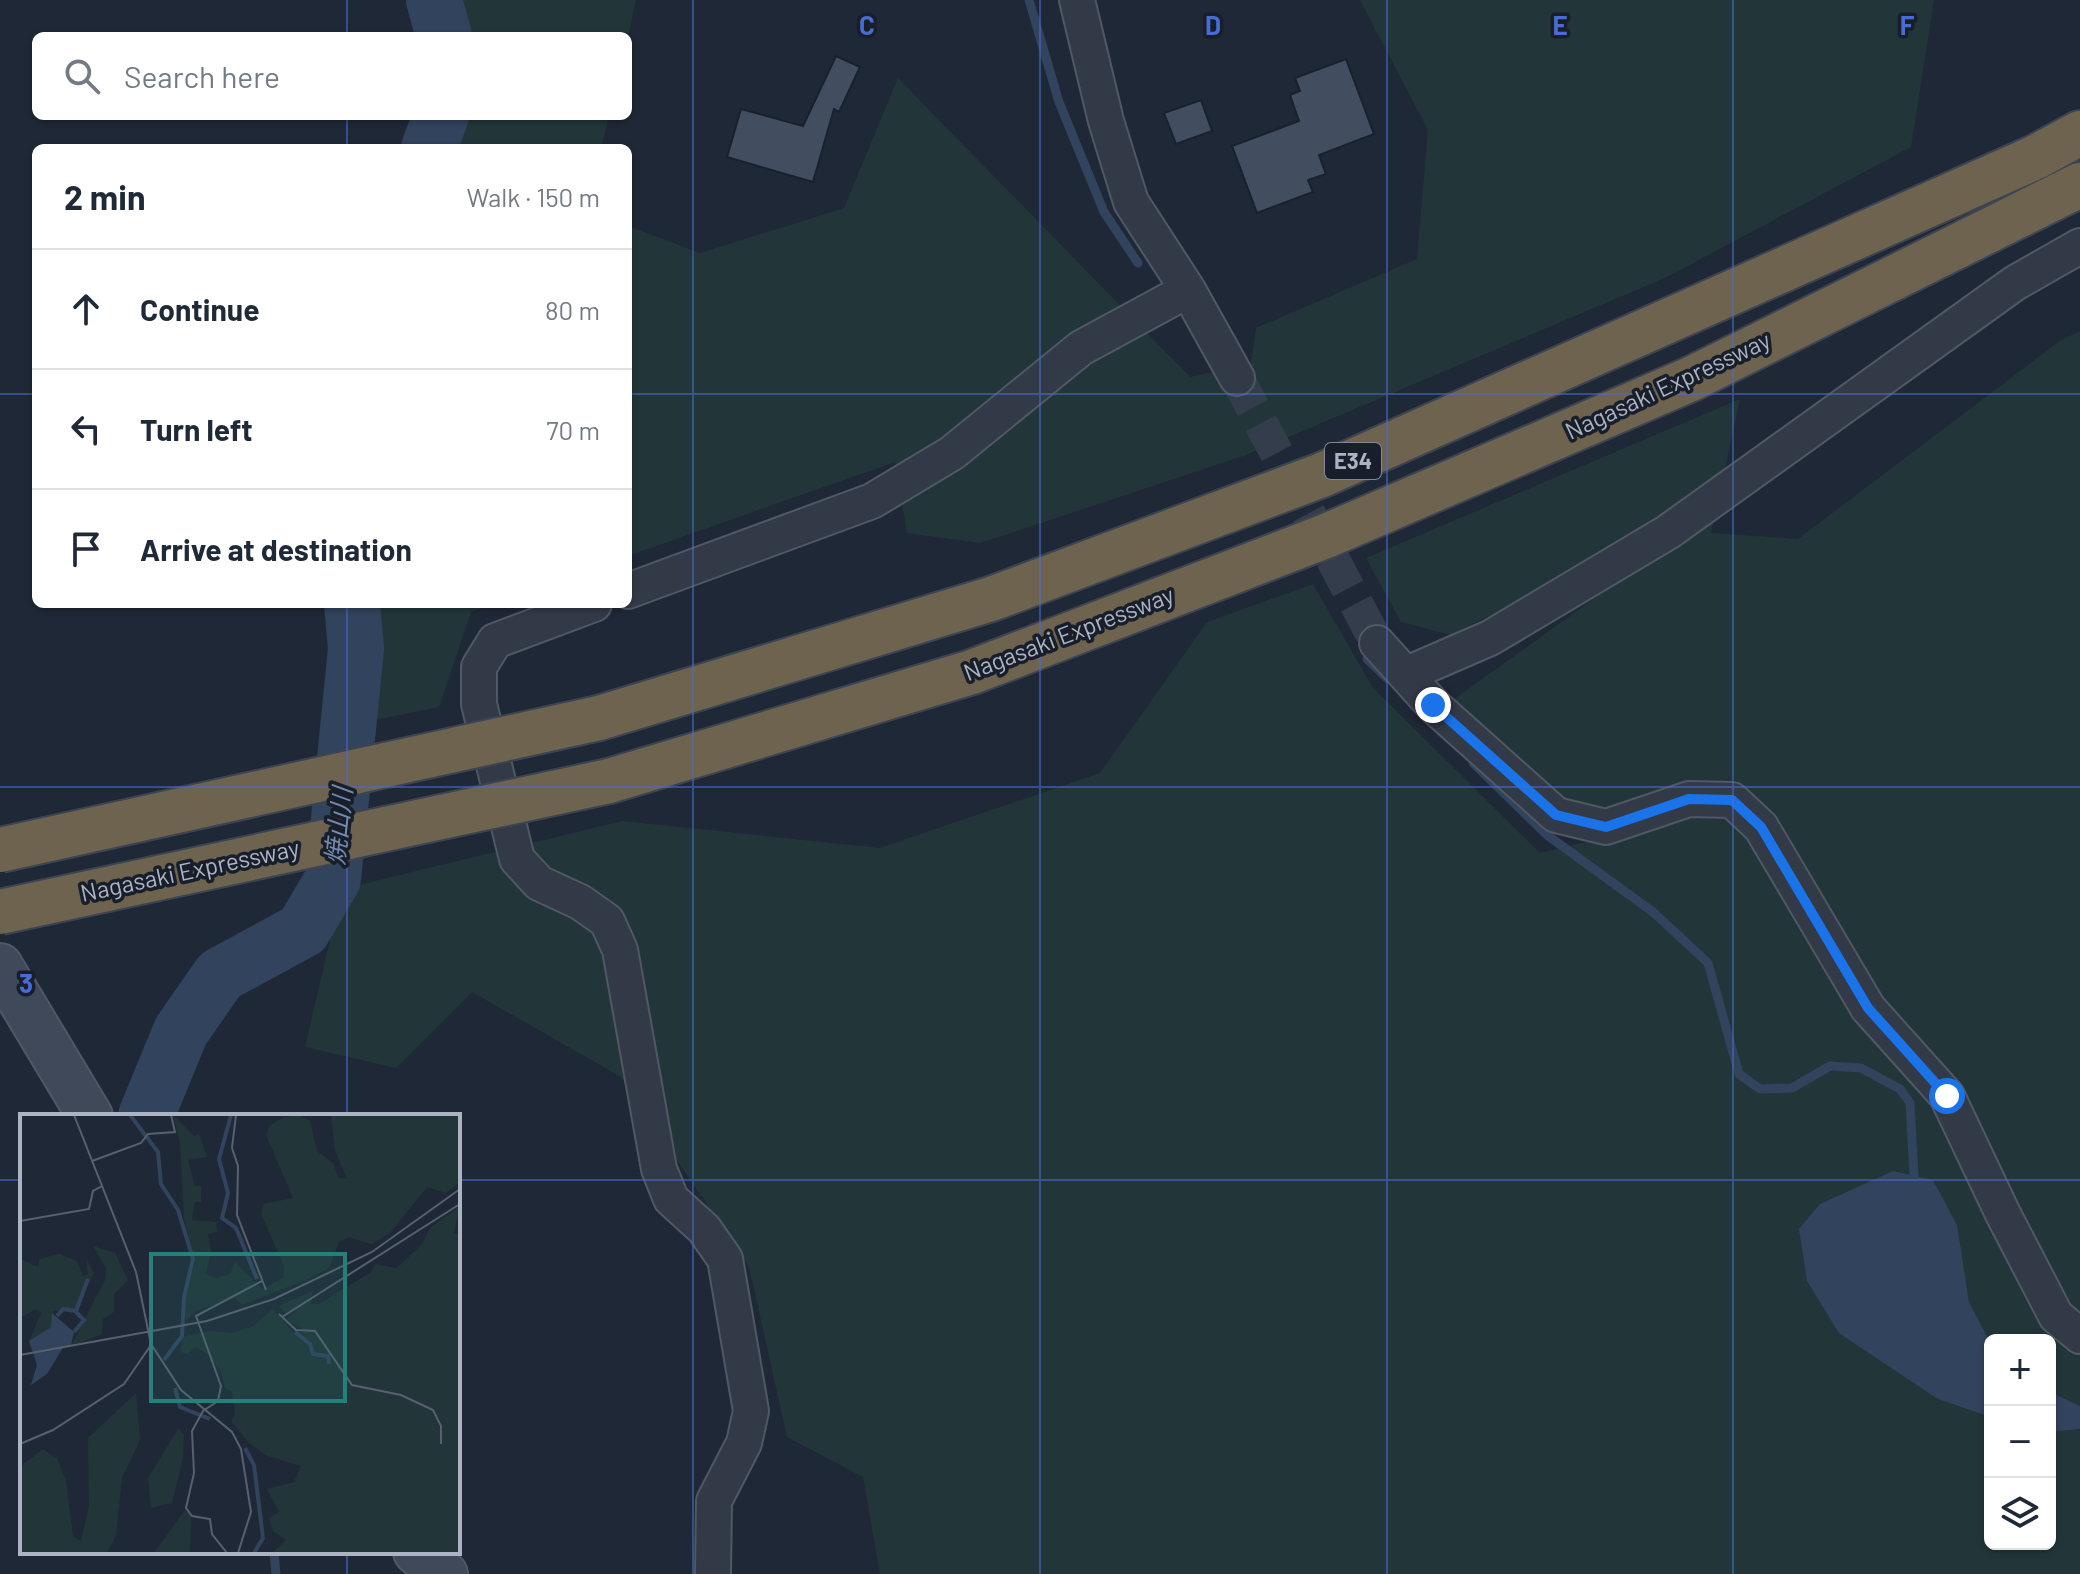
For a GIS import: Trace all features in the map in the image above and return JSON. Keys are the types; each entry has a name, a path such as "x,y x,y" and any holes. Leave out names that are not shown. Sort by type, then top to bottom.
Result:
{"highway":[{"name":"E34","path":"0,850 599,718 991,599 1322,475 2021,164 2080,133"},
{"name":"Nagasaki Expressway","path":"0,912 609,781 972,672 1326,536 1691,379 2080,185"}],"main road":[{"path":"0,966 89,1114"},
{"path":"419,1554 445,1574"}],"street":[{"path":"1077,0 1106,121 1131,202 1188,290 1237,378"},
{"path":"1407,674 1490,638 1668,532 2015,283 2080,246"},
{"path":"632,590 872,501 952,453 1081,348 1188,290"},
{"path":"583,608 495,641 479,667 479,704 517,859 539,883 580,902 607,921 620,950 659,1169 671,1199 704,1229 725,1259 751,1411 744,1443 714,1501 713,1574"},
{"path":"1377,643 1433,705 1556,815 1606,827 1689,799 1732,800 1761,827 1868,1008 1947,1096 2056,1316 2080,1336"}],"green space":[{"path":"448,0 636,0 629,32 454,32"},
{"path":"1360,0 1934,0 1911,147 1665,278 1246,455 980,543 907,533 895,462 632,555 632,228 700,253 844,208 898,78 1190,377 1251,364 1256,328 1417,259 1428,130"},
{"path":"458,120 608,120 602,144 452,144"},
{"path":"2080,331 2080,1406 2056,1395 2056,1334 1986,1334 1969,1302 1956,1225 1933,1180 1893,1172 1938,1399 1984,1415 1984,1550 2056,1550 2056,1431 2080,1429 2080,1574 880,1574 863,1477 787,1437 749,1267 621,1077 472,992 396,1068 305,1047 342,889 622,821 880,848 1100,773 1207,622 1313,584 1373,688 1540,853 1675,821 1703,781 1605,816 1562,805 1446,705 1606,590 1597,561 1451,635 1401,622 1366,558 1740,399 1711,533 1798,539 2061,340"},
{"path":"362,608 482,608 471,612 439,707 370,721"}],"water":[{"path":"1893,1171 1933,1180 1957,1225 1969,1302 1986,1334 1984,1415 1938,1399 1839,1333 1807,1281 1799,1229 1820,1204"},
{"path":"2056,1395 2080,1406 2080,1429 2056,1431"}],"building":[{"path":"836,56 860,67 839,112 834,109 813,182 727,157 741,109 803,126"},
{"path":"1346,59 1374,134 1319,155 1326,174 1308,180 1313,192 1257,213 1232,146 1299,121 1290,95 1300,91 1295,78"},
{"path":"1201,100 1212,131 1176,144 1164,113"}],"waterway":[{"name":"焼山川","path":"434,0 443,32"},
{"path":"1029,0 1059,102 1104,212 1138,263"},
{"name":"焼山川","path":"430,144 440,120"},
{"name":"焼山川","path":"147,1114 181,1031 220,975 303,930 333,879 356,649 352,608"},
{"path":"1367,659 1388,679"},
{"path":"1473,763 1547,835 1653,912 1708,963 1739,1074 1760,1089 1792,1088 1830,1066 1861,1068 1900,1089 1910,1103 1914,1176"},
{"path":"274,1554 276,1574"}],"tunnel":[{"path":"1237,378 1377,643"}],"route":[{"path":"1433,705 1556,815 1606,827 1689,799 1732,800 1761,827 1868,1008 1947,1096"}]}
